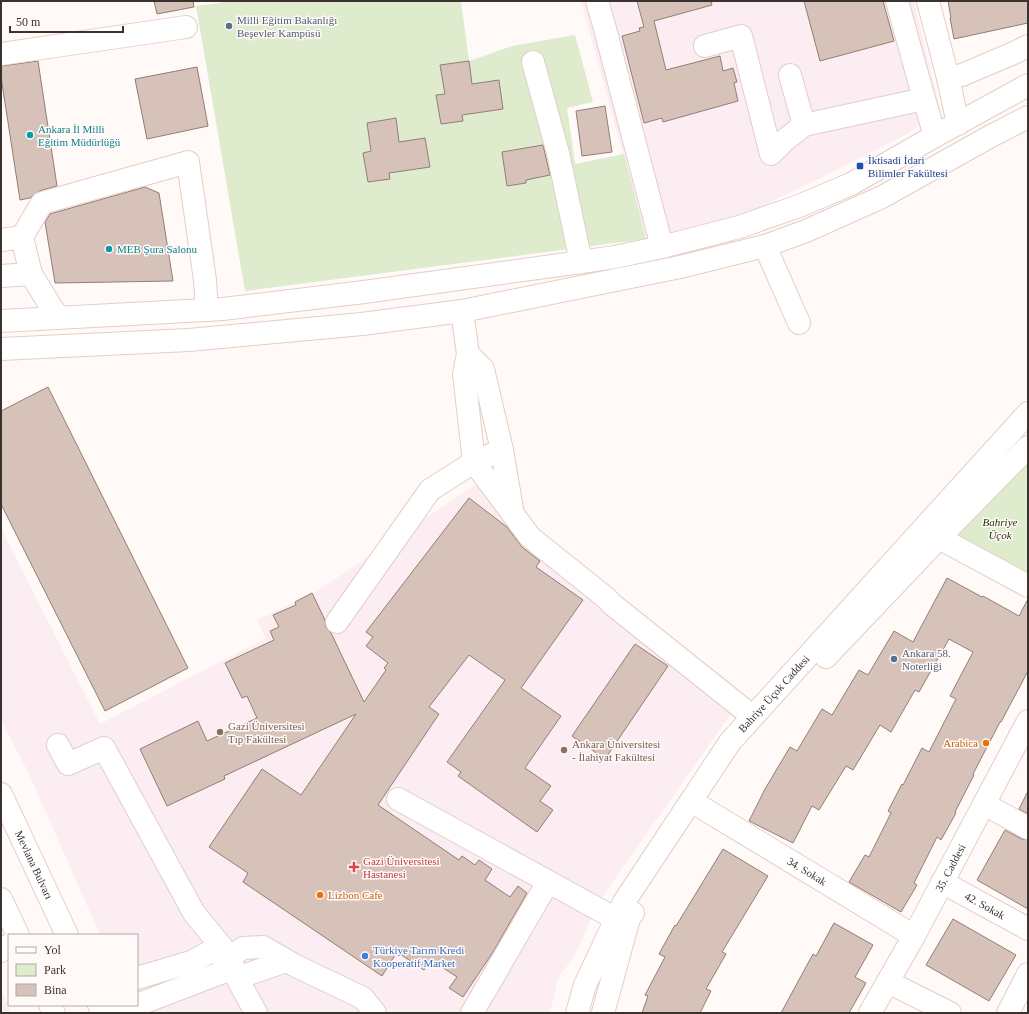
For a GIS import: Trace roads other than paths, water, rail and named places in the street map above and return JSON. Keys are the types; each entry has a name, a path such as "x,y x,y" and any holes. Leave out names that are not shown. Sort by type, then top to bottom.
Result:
{"main road":[{"path":"597,1 662,247"},
{"path":"897,1 935,136"},
{"path":"928,1 958,124"},
{"path":"1,54 186,27"},
{"path":"705,46 740,36 771,154 785,140 804,125 924,100"},
{"path":"948,78 962,75 1028,46"},
{"path":"533,62 558,153 581,262"},
{"path":"790,76 804,125"},
{"path":"1,321 223,309 356,293 581,262 615,257 662,247 739,227 799,206 851,184 1028,85"},
{"path":"1,349 189,340 362,324 462,311 680,267 765,246 806,231 882,197 1028,117"},
{"path":"60,318 53,310 31,274 12,239 42,203 188,162 207,310"},
{"path":"765,246 799,323"},
{"path":"1,276 31,274"},
{"path":"462,311 468,354 464,374 474,462 530,537 752,716"},
{"path":"468,354 483,369 502,450 513,514"},
{"name":"Bahriye Üçok Caddesi","path":"577,1013 585,985 624,902 730,742 1028,413"},
{"name":"Bahriye Üçok Caddesi","path":"603,1013 629,918 736,752 939,538 1028,447"},
{"path":"337,622 430,490 474,462 502,450"},
{"path":"939,538 1028,586"},
{"name":"35. Caddesi","path":"870,1013 914,936 1028,721"},
{"path":"58,745 68,764 104,748 194,913 230,957 237,978 256,1013"},
{"name":"Mevlana Bulvarı","path":"1,794 67,934"},
{"path":"398,799 616,919"},
{"path":"984,804 1028,828"},
{"name":"34. Sokak","path":"701,807 914,936"},
{"path":"472,1013 548,882"},
{"name":"42. Sokak","path":"942,882 1028,929"},
{"path":"1,899 18,934"},
{"path":"138,1004 223,972 230,957 243,948 263,947 286,961 363,998 374,1013"},
{"path":"138,978 191,962 208,953 216,952 230,957"},
{"path":"237,978 286,961"},
{"path":"1008,1013 1028,974"},
{"path":"888,982 950,1013"},
{"path":"115,1013 133,1006"}],"place":[{"name":"Milli Eğitim Bakanlığı Beşevler Kampüsü","path":"229,26"},
{"name":"Ankara İl Milli Eğitim Müdürlüğü","path":"30,135"},
{"name":"İktisadi İdari Bilimler Fakültesi","path":"860,166"},
{"name":"MEB Şura Salonu","path":"109,249"},
{"name":"Ankara 58. Noterliği","path":"894,659"},
{"name":"Gazi Üniversitesi Tıp Fakültesi","path":"220,732"},
{"name":"Arabica","path":"986,743"},
{"name":"Ankara Üniversitesi - İlahiyat Fakültesi","path":"564,750"},
{"name":"Gazi Üniversitesi Hastanesi","path":"354,867"},
{"name":"Lizbon Cafe","path":"320,895"},
{"name":"Türkiye Tarım Kredi Kooperatif Market","path":"365,956"}],"park label":[{"name":"Bahriye Üçok","path":"1000,528"}]}
